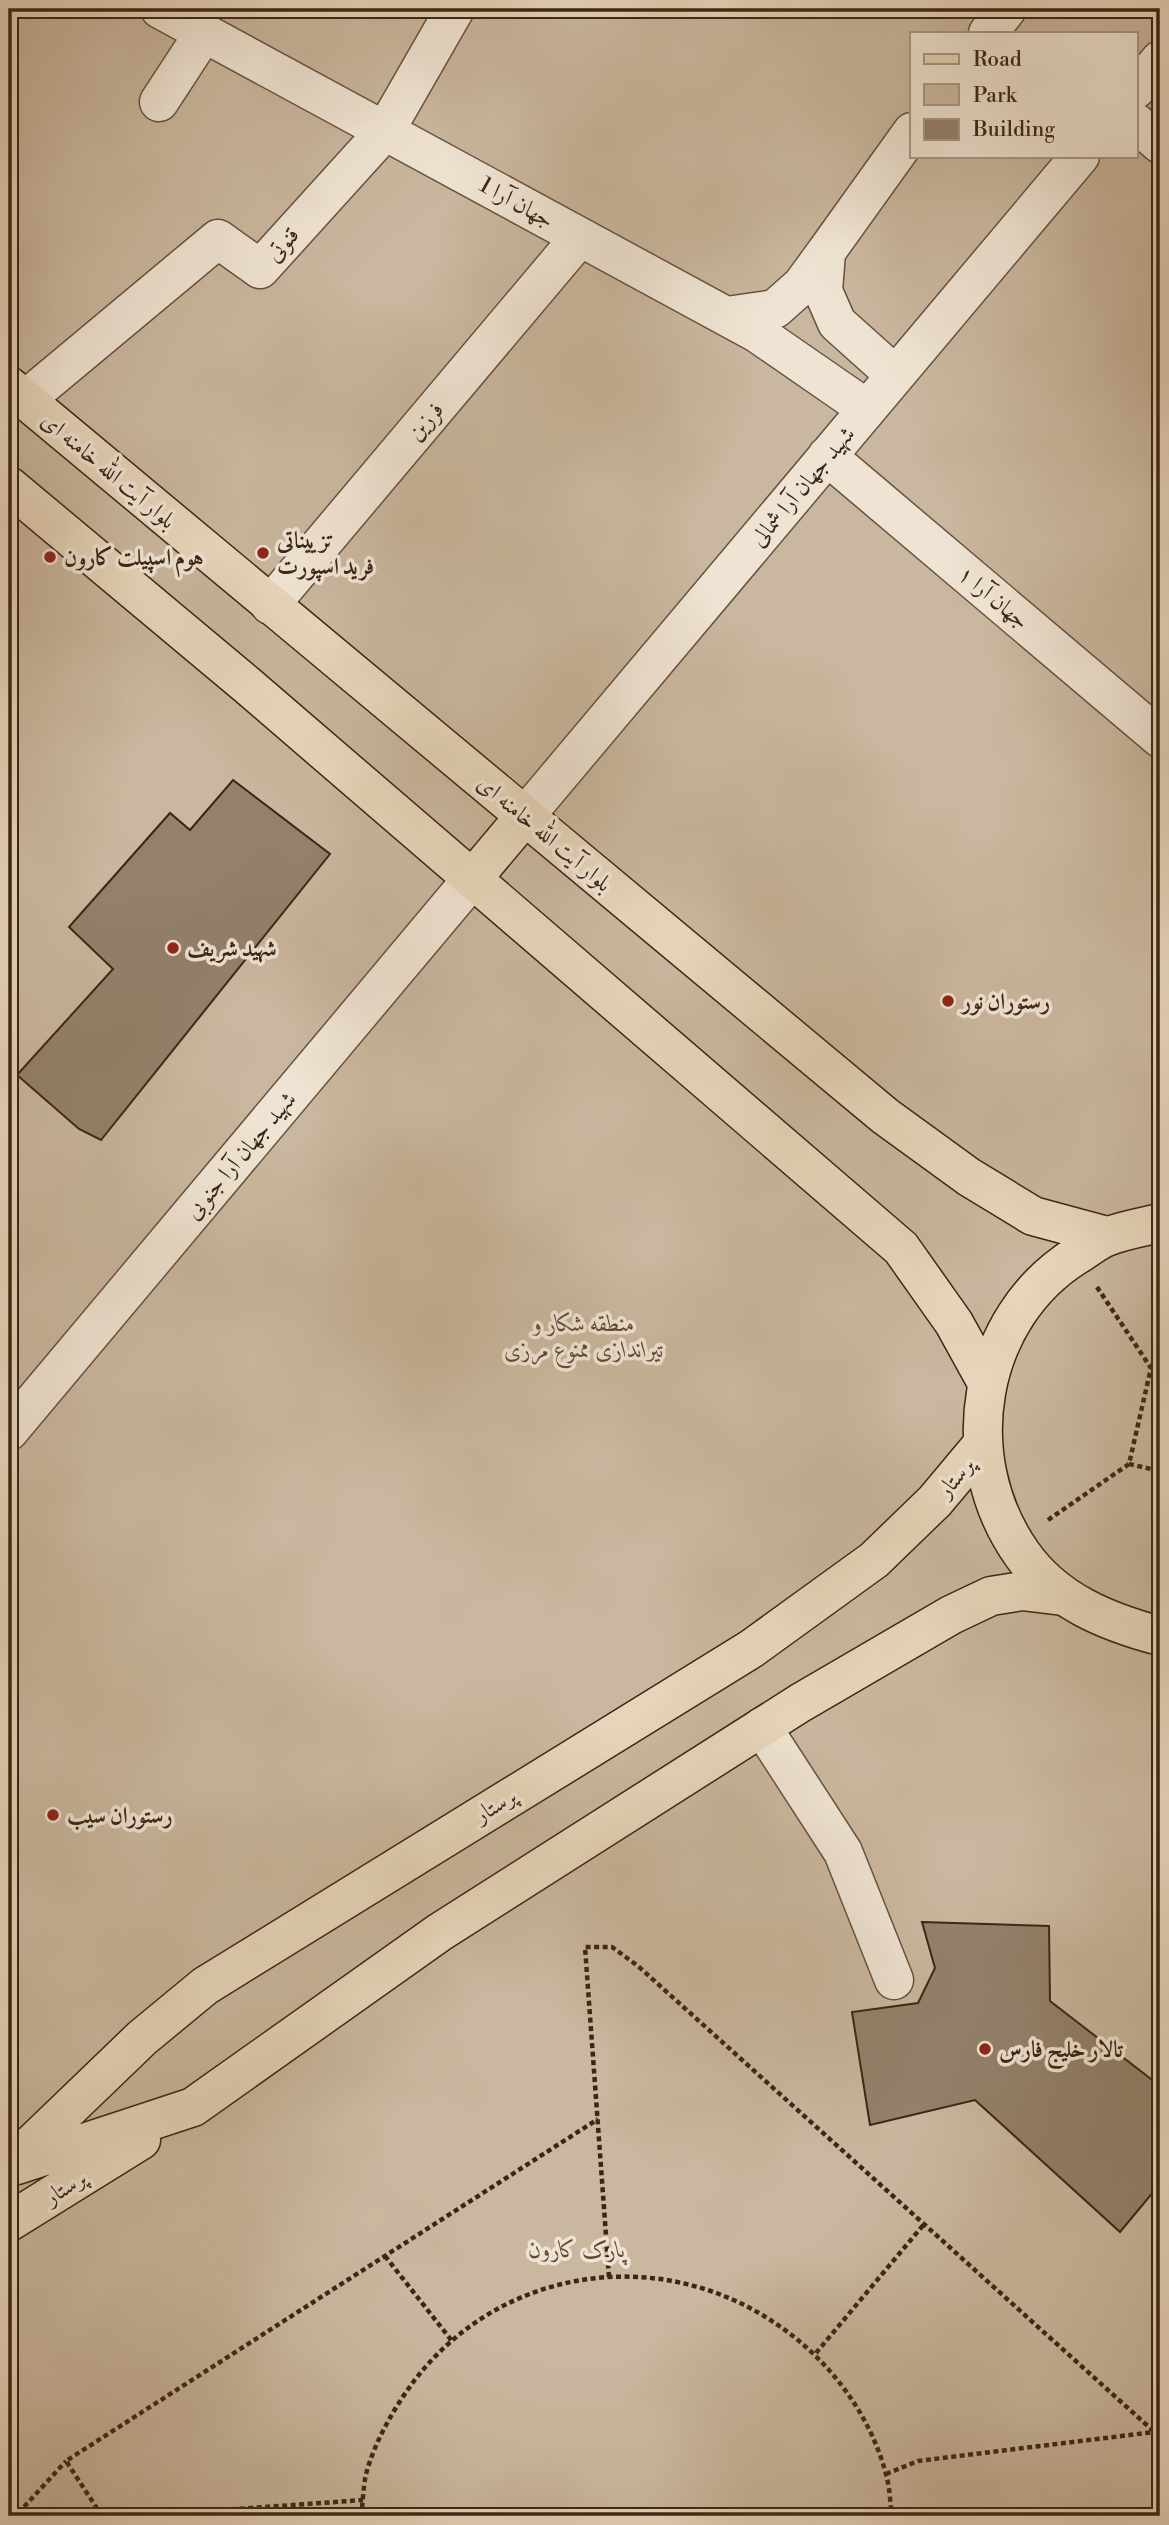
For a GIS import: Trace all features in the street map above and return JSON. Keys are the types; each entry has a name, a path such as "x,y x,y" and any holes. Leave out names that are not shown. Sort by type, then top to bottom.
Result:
{"main road":[{"name":"بلوار آیت الله خامنه ای","path":"17,393 885,1116 969,1177 1033,1216 1092,1245"},
{"path":"9,486 901,1248 954,1323 986,1381"},
{"path":"472,879 525,816"},
{"path":"1160,1223 1092,1245 1052,1270 1010,1321 986,1381 981,1446 994,1503 1022,1555 1063,1596 1111,1623 1160,1636"},
{"name":"پرستار","path":"9,2167 142,2038 205,1986 383,1873 751,1649 874,1560 934,1502 981,1446"},
{"name":"پرستار","path":"9,2222 192,2107 440,1932 762,1727 951,1615 991,1596 1022,1591 1063,1596"},
{"name":"پرستار","path":"9,2167 192,2107"}],"street":[{"name":"جهان آرا 1","path":"160,9 727,316 866,409"},
{"name":"قنوتی","path":"17,393 218,239 260,269 385,131 455,9"},
{"path":"989,32 1007,9"},
{"path":"159,102 204,33"},
{"path":"1138,87 1160,60"},
{"path":"1138,125 1160,144"},
{"path":"727,316 775,309 802,285 910,135"},
{"name":"شهید جهان آرا شمالی","path":"525,816 1078,158"},
{"name":"فرزین","path":"270,605 580,237"},
{"path":"827,252 822,291 837,323 895,375"},
{"name":"جهان آرا ۱","path":"827,456 1160,738"},
{"name":"شهید جهان آرا جنوبی","path":"9,1431 472,879"},
{"path":"762,1727 843,1852 894,1980"}],"path":[{"path":"1016,1542 1129,1464 1151,1368 1092,1245"},
{"path":"1151,1368 1160,1370"},
{"path":"1129,1464 1160,1471"},
{"path":"609,2277 585,1947 612,1947 649,1975 1160,2438"},
{"path":"9,2516 23,2508 66,2461 598,2119"},
{"path":"816,2353 925,2223"},
{"path":"385,2256 452,2341"},
{"path":"361,2516 366,2474 393,2409 435,2354 491,2311 556,2284 625,2275 695,2284 760,2311 816,2353 859,2409 886,2474 892,2516"},
{"path":"886,2474 918,2461 1155,2432"},
{"path":"66,2461 102,2516"},
{"path":"138,2516 363,2500"}],"green space":[{"name":"منطقه شکار و تیراندازی ممنوع مرزی","path":"9,9 1160,9 1160,2516 9,2516"}],"building":[{"name":"شهید شریف","path":"233,780 330,854 101,1140 79,1129 17,1075 113,969 69,927 170,813 190,830"},
{"name":"تالار خلیج فارس","path":"922,1922 1049,1926 1050,2001 1160,2086 1160,2184 1120,2232 975,2100 870,2125 852,2012 918,2003 935,1968"}],"place":[{"name":"تزییناتی فرید اسپورت","path":"263,553"},
{"name":"هوم اسپیلت کارون","path":"50,557"},
{"name":"شهید شریف","path":"173,948"},
{"name":"رستوران نور","path":"948,1001"},
{"name":"رستوران سیب","path":"53,1815"},
{"name":"تالار خلیج فارس","path":"985,2049"}],"park label":[{"name":"پارک کارون","path":"577,2249"}]}
